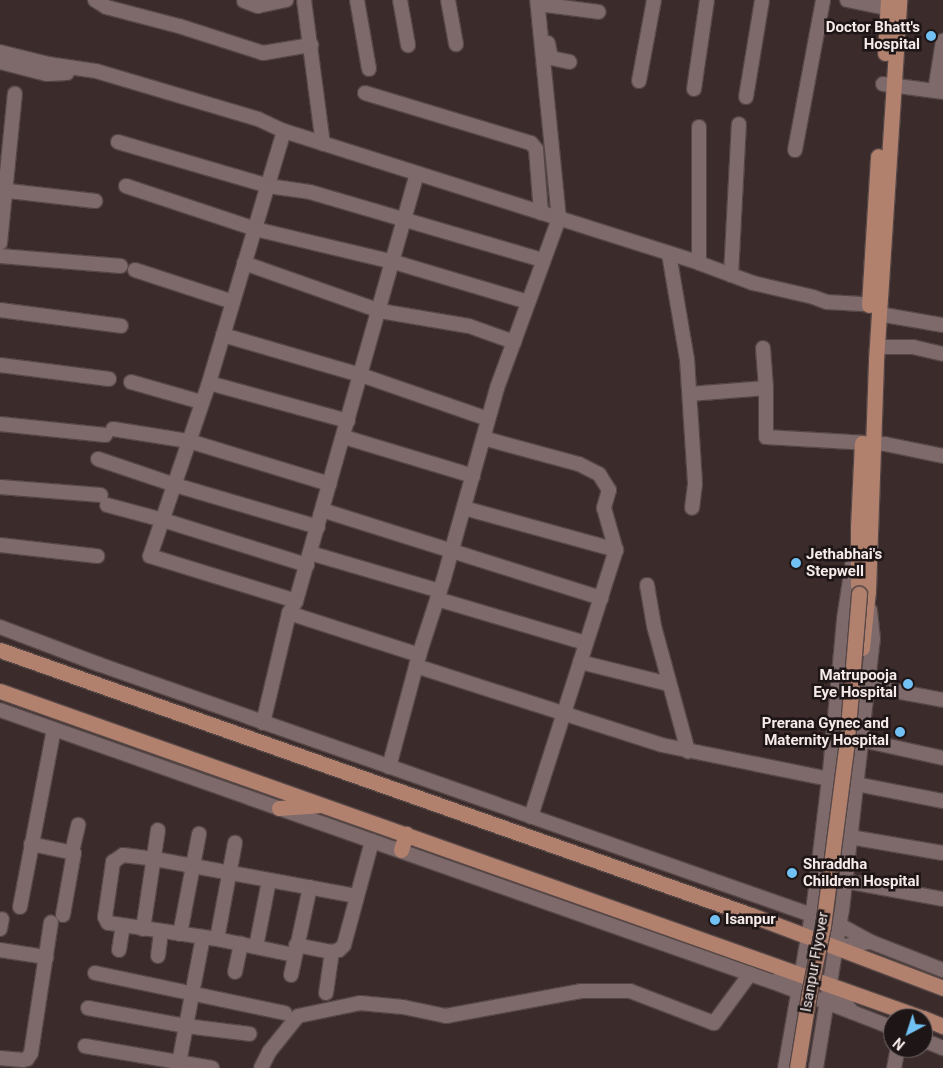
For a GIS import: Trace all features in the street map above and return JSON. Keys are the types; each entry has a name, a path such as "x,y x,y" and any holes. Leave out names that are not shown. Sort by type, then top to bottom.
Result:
{"main road":[{"path":"863,592 867,444 891,3"},
{"path":"867,444 877,346 875,303"},
{"name":"Isanpur Flyover","path":"804,1068 815,995 830,927 853,741 862,648 863,592 858,527 867,444"},
{"name":"Isanpur Flyover","path":"797,1068 809,994 823,926 863,592"},
{"path":"0,650 808,936 943,988"},
{"path":"0,691 896,1008"},
{"path":"280,808 324,805"},
{"path":"401,850 406,834"}],"street":[{"path":"95,0 106,8 179,26 264,53 311,45"},
{"path":"244,1 258,6 286,0"},
{"path":"304,0 323,144"},
{"path":"357,0 369,70"},
{"path":"400,0 408,45"},
{"path":"448,0 456,44"},
{"path":"639,81 654,0"},
{"path":"694,89 707,0"},
{"path":"746,97 762,0"},
{"path":"795,150 823,0"},
{"path":"847,0 891,3"},
{"path":"389,767 417,661 452,551 488,419 559,219 543,2 599,12"},
{"path":"888,85 939,92 943,41"},
{"path":"546,50 551,58 570,62"},
{"path":"0,52 67,70 115,76 258,119 278,129 323,144 699,263 753,283 827,302 875,303 943,325"},
{"path":"0,62 47,74 67,70"},
{"path":"365,92 531,143 536,150 541,213"},
{"path":"0,242 3,190 15,94"},
{"path":"731,275 739,124"},
{"path":"699,127 699,263"},
{"path":"278,129 268,186 224,335 150,556 293,607 417,661 564,713 662,745 829,779"},
{"path":"118,142 268,186 310,192 543,260"},
{"path":"263,723 293,607 344,437 418,174"},
{"path":"126,186 255,229 394,262 528,302"},
{"path":"3,190 95,201"},
{"path":"670,254 687,359 694,484 692,508"},
{"path":"0,256 121,266"},
{"path":"244,263 380,311 469,326 514,342"},
{"path":"135,270 233,302"},
{"path":"0,310 121,326"},
{"path":"224,335 361,375 488,419"},
{"path":"877,346 913,347 943,354"},
{"path":"763,348 766,388 766,437 889,444 943,456"},
{"path":"0,365 108,379"},
{"path":"131,382 201,402"},
{"path":"209,383 348,421"},
{"path":"690,394 766,388"},
{"path":"0,424 109,432 189,441 330,484"},
{"path":"344,437 473,476"},
{"path":"483,438 579,464 599,474 609,490 604,508 616,550 531,817"},
{"path":"98,459 318,527"},
{"path":"0,487 104,500 162,520 439,595 586,643"},
{"path":"464,508 616,550"},
{"path":"322,510 601,598"},
{"path":"785,1068 812,916 829,779 844,619 858,527"},
{"path":"0,544 97,556"},
{"path":"647,585 654,626 688,751"},
{"path":"816,1068 838,947 868,686 872,639 863,592"},
{"path":"0,628 263,723 840,925 871,942 943,970"},
{"path":"580,662 670,684"},
{"path":"868,686 943,700"},
{"path":"0,710 773,982 883,1024"},
{"path":"20,907 30,844 54,728"},
{"path":"862,740 943,758"},
{"path":"856,784 943,802"},
{"path":"63,915 78,825"},
{"path":"143,929 155,860 158,830"},
{"path":"180,934 199,834"},
{"path":"850,837 943,853"},
{"path":"356,896 123,855 113,862 106,920 123,926 217,939 256,947 332,952 339,950 344,945 372,841"},
{"path":"217,939 231,874 235,843"},
{"path":"30,844 72,852"},
{"path":"256,947 269,881"},
{"path":"845,881 943,900"},
{"path":"291,975 310,887"},
{"path":"0,1058 23,1060 27,1059 31,1053 51,923"},
{"path":"119,950 123,926"},
{"path":"158,956 161,931"},
{"path":"178,1065 203,937"},
{"path":"838,947 871,942"},
{"path":"236,972 241,944"},
{"path":"0,950 46,957"},
{"path":"326,993 332,952"},
{"path":"95,973 193,989 285,1013"},
{"path":"773,982 801,973"},
{"path":"260,1068 269,1052 298,1016 360,1003 403,1007 446,1016 581,990 630,991 714,1023 750,974"},
{"path":"831,984 852,1012"},
{"path":"88,1008 186,1026 250,1034"},
{"path":"84,1046 178,1065 212,1068"}],"place":[{"name":"Doctor Bhatt's Hospital","path":"931,36"},
{"name":"Jethabhai's Stepwell","path":"796,563"},
{"name":"Matrupooja Eye Hospital","path":"908,684"},
{"name":"Prerana Gynec and Maternity Hospital","path":"900,732"},
{"name":"Shraddha Children Hospital","path":"792,873"},
{"name":"Isanpur","path":"715,920"}]}
